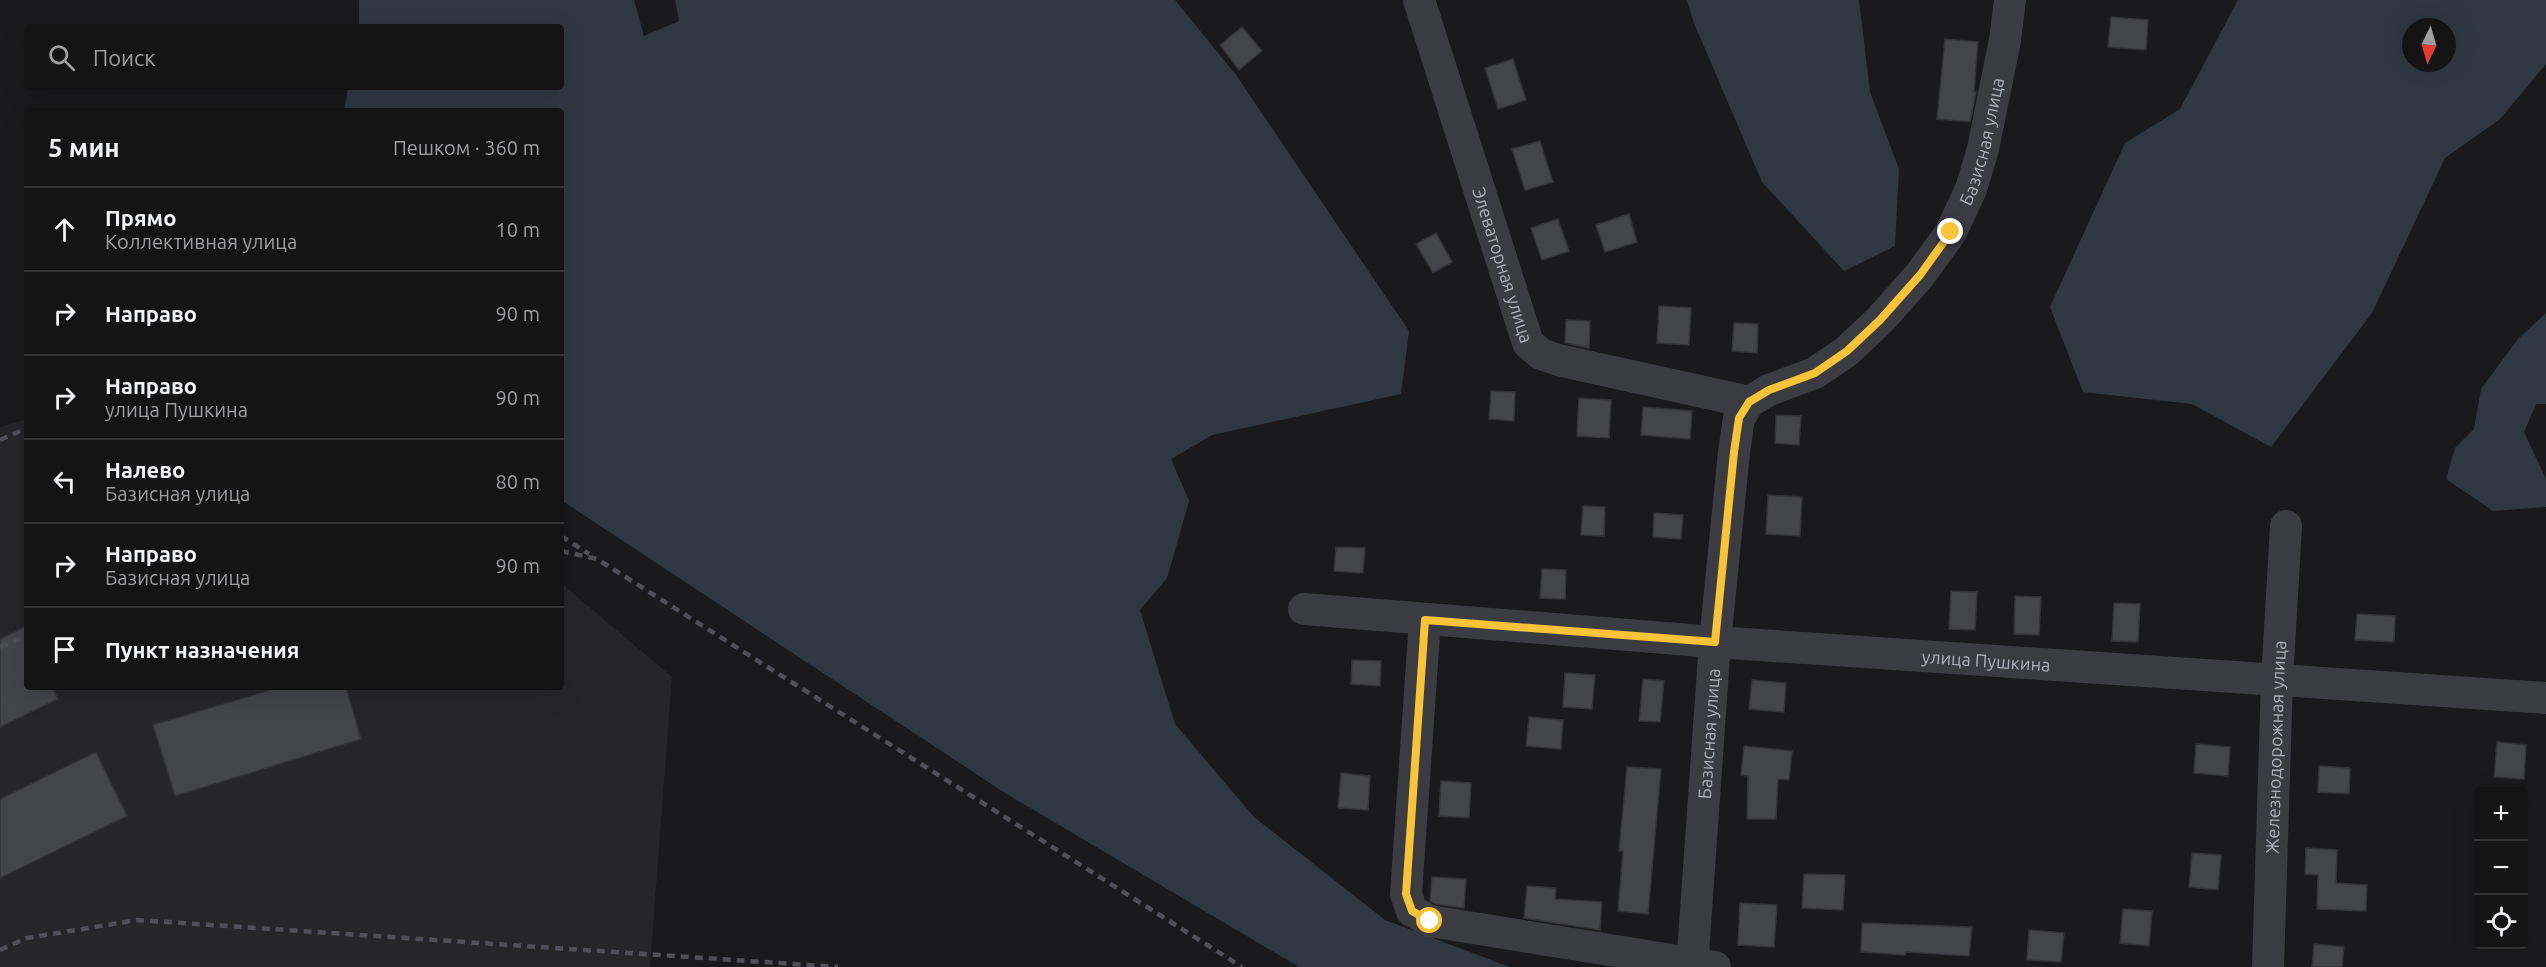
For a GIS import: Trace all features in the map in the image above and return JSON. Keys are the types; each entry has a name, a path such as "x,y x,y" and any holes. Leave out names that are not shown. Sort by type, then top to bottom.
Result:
{"street":[{"name":"Элеваторная улица","path":"1419,0 1528,343 1541,354 1558,360 1749,402"},
{"name":"Базисная улица","path":"1700,966 1715,642 1739,418 1749,402 1769,390 1815,373 1847,351 1880,320 1904,293 1951,232 1971,189 1983,149 2006,40 2010,0"},
{"name":"Железнодорожная улица","path":"2268,967 2277,680 2286,526"},
{"name":"улица Пушкина","path":"1304,609 1715,642 2546,698"},
{"path":"1425,620 1406,894 1412,911 1430,921 1700,966"}],"shaded area":[{"path":"359,0 634,0 644,36 679,21 675,0 1175,0 1236,75 1409,331 1401,394 1212,435 1171,459 1189,501 1167,578 1140,610 1175,724 1254,817 1385,920 1510,967 1299,967 1005,793 564,502 564,108 344,108 348,90 564,90 564,24 359,24"},
{"path":"1687,0 1859,0 1870,92 1899,169 1895,246 1844,271 1762,182 1694,23"},
{"path":"2238,0 2546,0 2546,64 2500,119 2445,158 2372,313 2271,447 2192,404 2083,392 2050,307 2125,143 2180,109"},
{"path":"2546,313 2546,404 2536,404 2524,432 2546,479 2546,507 2493,511 2446,479 2455,448 2474,429 2481,389 2518,339"},
{"path":"24,420 24,690 564,690 564,586 672,677 650,967 0,967 0,427"}],"building":[{"path":"2111,17 2148,20 2146,50 2108,47"},
{"path":"1242,27 1262,51 1239,70 1220,45"},
{"path":"1945,39 1978,42 1974,92 1976,92 1970,122 1937,119"},
{"path":"1513,59 1526,100 1498,109 1485,68"},
{"path":"1540,141 1553,182 1525,190 1512,149"},
{"path":"1629,214 1637,242 1605,252 1596,225"},
{"path":"1558,219 1569,251 1542,260 1531,228"},
{"path":"1436,233 1452,262 1433,273 1416,244"},
{"path":"1659,306 1691,308 1689,345 1657,343"},
{"path":"1566,320 1590,321 1589,348 1565,343"},
{"path":"1734,323 1758,324 1757,353 1732,351"},
{"path":"1491,391 1515,392 1514,421 1489,419"},
{"path":"1579,398 1611,400 1609,438 1577,436"},
{"path":"1643,407 1692,411 1690,439 1641,435"},
{"path":"1776,415 1801,416 1799,445 1775,443"},
{"path":"1768,495 1802,497 1800,536 1766,534"},
{"path":"1583,506 1605,507 1604,536 1581,535"},
{"path":"1654,513 1683,515 1681,539 1653,537"},
{"path":"1336,547 1365,548 1363,573 1334,571"},
{"path":"1542,569 1566,570 1565,599 1540,598"},
{"path":"1951,591 1977,592 1975,630 1949,629"},
{"path":"2015,596 2041,597 2039,635 2014,634"},
{"path":"2114,603 2140,604 2138,642 2112,641"},
{"path":"2357,614 2395,616 2394,642 2355,640"},
{"path":"24,627 24,690 54,690 58,699 0,727 0,639"},
{"path":"1352,660 1381,661 1380,686 1351,684"},
{"path":"1565,673 1595,675 1592,709 1563,707"},
{"path":"1643,679 1664,681 1660,722 1639,721"},
{"path":"1752,680 1786,683 1784,712 1749,709"},
{"path":"270,690 347,690 361,739 175,796 153,725"},
{"path":"1529,717 1563,720 1561,749 1526,746"},
{"path":"2497,742 2526,745 2524,779 2494,777"},
{"path":"2196,744 2230,747 2228,776 2194,773"},
{"path":"1744,746 1792,751 1789,780 1778,779 1776,819 1747,819 1748,776 1741,775"},
{"path":"96,752 127,816 0,878 0,799"},
{"path":"2319,766 2350,768 2349,794 2318,792"},
{"path":"1627,767 1661,769 1648,914 1618,911 1623,851 1619,851"},
{"path":"1341,773 1370,776 1368,810 1338,808"},
{"path":"1441,781 1471,783 1469,818 1439,816"},
{"path":"2306,848 2337,850 2336,883 2367,885 2366,911 2317,909 2318,875 2305,874"},
{"path":"2192,853 2221,855 2218,890 2189,887"},
{"path":"1804,874 1845,875 1843,910 1802,908"},
{"path":"1432,877 1466,879 1464,908 1430,901"},
{"path":"1527,886 1556,888 1555,899 1602,902 1600,930 1524,918"},
{"path":"1740,903 1777,905 1774,947 1738,945"},
{"path":"2123,909 2152,911 2149,946 2120,943"},
{"path":"1862,923 1972,927 1969,956 1861,952"},
{"path":"2029,930 2064,933 2061,962 2027,960"},
{"path":"2314,944 2344,947 2342,967 2312,967"}],"railway":[{"path":"0,440 24,429"},
{"path":"564,538 589,554"},
{"path":"564,552 597,559 1242,967"},
{"path":"0,647 24,636"},
{"path":"0,950 27,938 137,920 838,967"}],"route":[{"path":"1430,921 1412,911 1406,894 1425,620 1715,642 1739,418 1749,402 1769,390 1815,373 1847,351 1880,320 1920,275 1951,232"}]}
